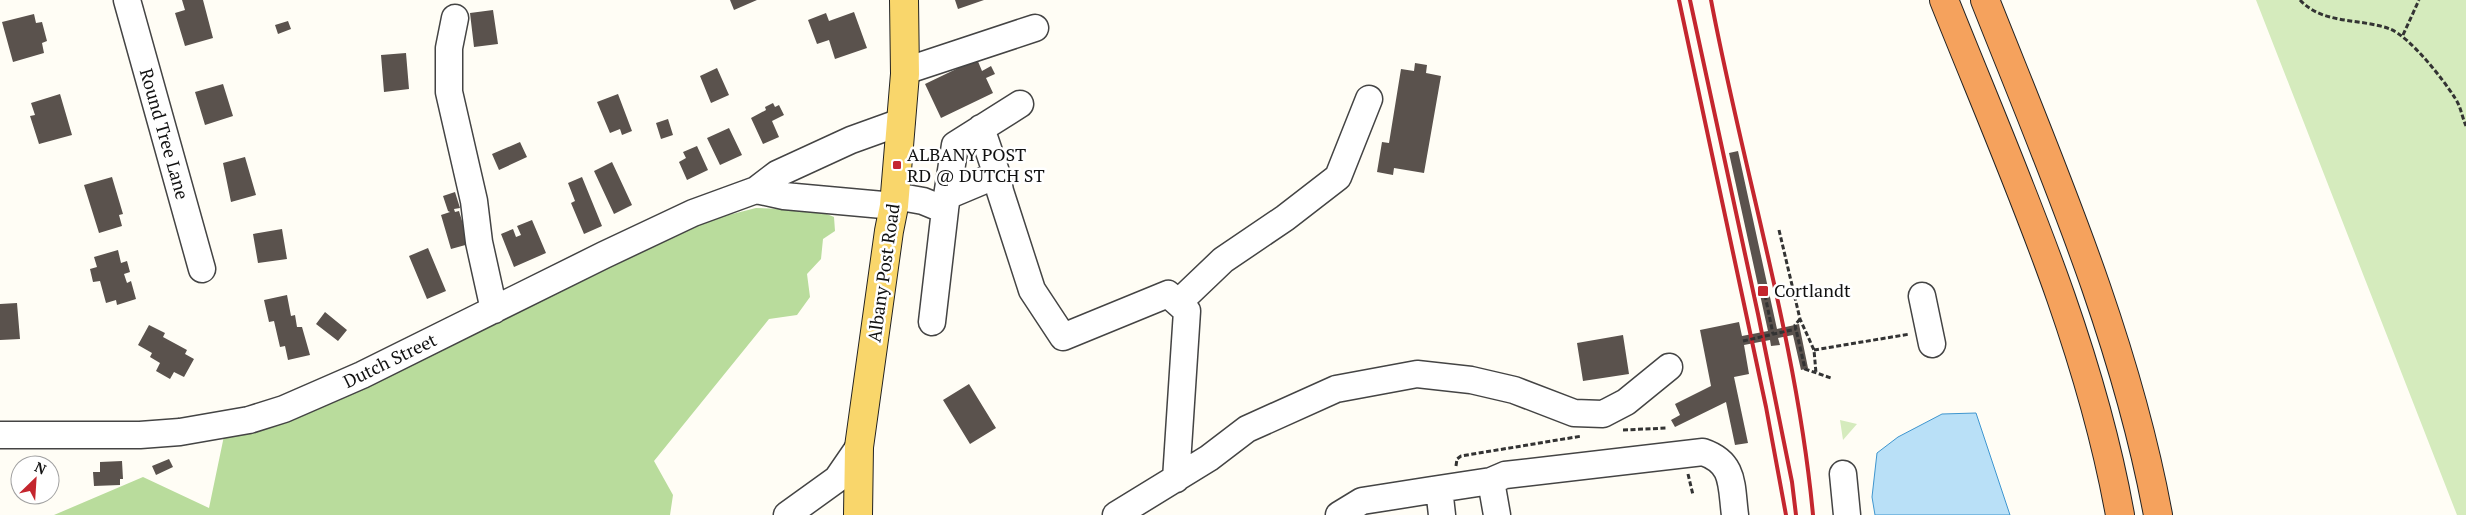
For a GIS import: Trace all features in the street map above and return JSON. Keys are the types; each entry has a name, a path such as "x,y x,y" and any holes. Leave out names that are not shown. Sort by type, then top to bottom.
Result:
{"highway":[{"path":"1944,0 2032,221 2073,336 2099,422 2120,515"},
{"path":"1985,0 2067,208 2116,342 2135,412 2158,515"}],"main road":[{"name":"Albany Post Road","path":"858,515 859,447 894,201 905,71 904,0"}],"street":[{"name":"Round Tree Lane","path":"127,0 202,269"},
{"path":"455,18 449,48 449,92 474,201 479,242 494,310"},
{"path":"905,71 1035,28"},
{"path":"1178,303 1223,260 1285,218 1338,177 1369,99"},
{"path":"932,322 955,144 1020,104"},
{"path":"756,190 777,174 851,140 901,122"},
{"path":"981,128 998,175 1000,191 1032,290 1063,337 1168,294 1187,311 1176,479"},
{"path":"756,190 784,196 946,203 998,175"},
{"name":"Dutch Street","path":"0,435 140,435 209,428 249,420 315,397 693,213 756,190"},
{"path":"1922,296 1922,339"},
{"path":"1116,515 1176,479 1247,430 1336,389 1418,374 1471,380 1514,390 1574,413 1603,414 1626,402 1669,367"},
{"path":"787,515 837,479 859,447"},
{"path":"1339,515 1362,501 1492,481 1505,475 1702,452 1717,457 1730,474 1735,515"},
{"path":"1843,474 1847,515"},
{"path":"1492,481 1497,515"},
{"path":"1432,490 1440,497 1442,515"}],"path":[{"path":"2300,0 2315,11 2329,17 2388,28 2403,35 2456,98 2466,126"},
{"path":"2403,35 2419,0"},
{"path":"1779,230 1800,319 1814,350 1816,373"},
{"path":"1765,295 1773,334"},
{"path":"1800,319 1796,327 1805,369 1831,378"},
{"path":"1743,341 1796,327"},
{"path":"1814,350 1922,339"},
{"path":"1617,430 1667,428"},
{"path":"1457,474 1457,459 1461,456 1588,435"},
{"path":"1688,471 1693,495"}],"green space":[{"path":"2256,0 2466,0 2466,515 2457,515"},
{"path":"756,208 817,210 834,217 835,231 823,239 821,259 807,274 810,297 797,315 769,319 654,461 673,495 670,515 54,515 143,477 209,508 224,436 709,220"},
{"path":"1840,420 1857,424 1843,440"}],"water":[{"path":"1976,413 2010,515 1875,515 1872,497 1877,453 1898,437 1942,414"}],"building":[{"path":"182,0 203,0 213,38 185,46 175,13 185,10"},
{"path":"730,0 757,0 734,10"},
{"path":"955,0 984,0 958,9"},
{"path":"493,10 498,44 474,47 470,13"},
{"path":"854,12 867,48 835,59 829,40 817,44 808,20 826,13 829,21"},
{"path":"34,14 36,23 42,22 47,41 42,43 44,53 13,62 2,22"},
{"path":"288,21 291,29 278,34 275,25"},
{"path":"406,53 409,89 384,92 381,55"},
{"path":"977,59 982,71 991,66 995,74 986,78 993,93 941,118 925,84"},
{"path":"1415,63 1427,65 1426,73 1441,76 1424,173 1394,168 1393,175 1377,172 1382,142 1389,143 1401,69 1414,71"},
{"path":"717,68 729,95 711,103 700,76"},
{"path":"223,84 233,116 205,125 195,92"},
{"path":"60,94 72,135 39,144 30,116 35,115 31,103"},
{"path":"618,94 632,131 622,135 620,129 610,133 597,102"},
{"path":"773,103 775,107 779,105 784,115 772,121 779,137 763,144 751,118 766,110 765,107"},
{"path":"668,119 673,135 661,139 656,123"},
{"path":"729,128 742,155 720,165 707,138"},
{"path":"520,142 527,157 499,170 492,154"},
{"path":"697,146 708,170 687,180 679,162 686,158 683,152"},
{"name":"Cortlandt","path":"1738,151 1777,329 1799,324 1808,368 1801,370 1793,335 1778,338 1780,345 1771,346 1770,340 1744,345 1749,374 1734,377 1748,443 1735,445 1726,402 1675,427 1671,420 1680,415 1675,404 1711,386 1700,330 1739,322 1742,336 1768,331 1729,153"},
{"path":"245,157 256,195 231,202 223,163"},
{"path":"612,162 632,205 614,214 594,171"},
{"path":"112,177 123,214 119,215 122,226 99,233 84,185"},
{"path":"582,177 602,226 584,234 571,203 575,201 568,183"},
{"path":"455,192 460,208 454,209 455,212 459,211 469,244 451,249 441,215 450,212 443,196"},
{"path":"532,220 546,253 514,267 501,234 513,229 516,237 521,235 517,226"},
{"path":"282,229 287,259 258,263 253,234"},
{"path":"428,248 446,291 427,299 409,256"},
{"path":"118,250 121,263 127,261 130,272 124,274 127,283 131,281 136,299 117,305 116,300 106,303 100,281 93,282 90,269 97,267 94,257"},
{"path":"287,295 291,316 295,315 297,327 302,327 310,355 288,360 285,346 280,347 274,321 269,322 264,300"},
{"path":"17,303 20,339 0,340 0,304"},
{"path":"325,312 347,330 338,341 316,324"},
{"path":"149,325 165,333 163,337 187,350 185,354 194,359 184,377 174,372 170,379 156,371 160,363 150,357 152,353 138,345"},
{"path":"1623,335 1629,374 1583,381 1577,343"},
{"path":"969,384 996,428 970,444 943,400"},
{"path":"169,459 173,467 156,475 152,466"},
{"path":"122,461 123,479 120,479 120,485 94,486 93,472 100,472 100,462"}],"railway":[{"path":"1679,0 1766,407 1786,515"},
{"path":"1690,0 1758,314 1792,482 1796,515"},
{"path":"1711,0 1795,385 1813,515"}],"place":[{"name":"ALBANY POST RD @ DUTCH ST","path":"897,165"},
{"name":"Cortlandt","path":"1763,291"}]}
